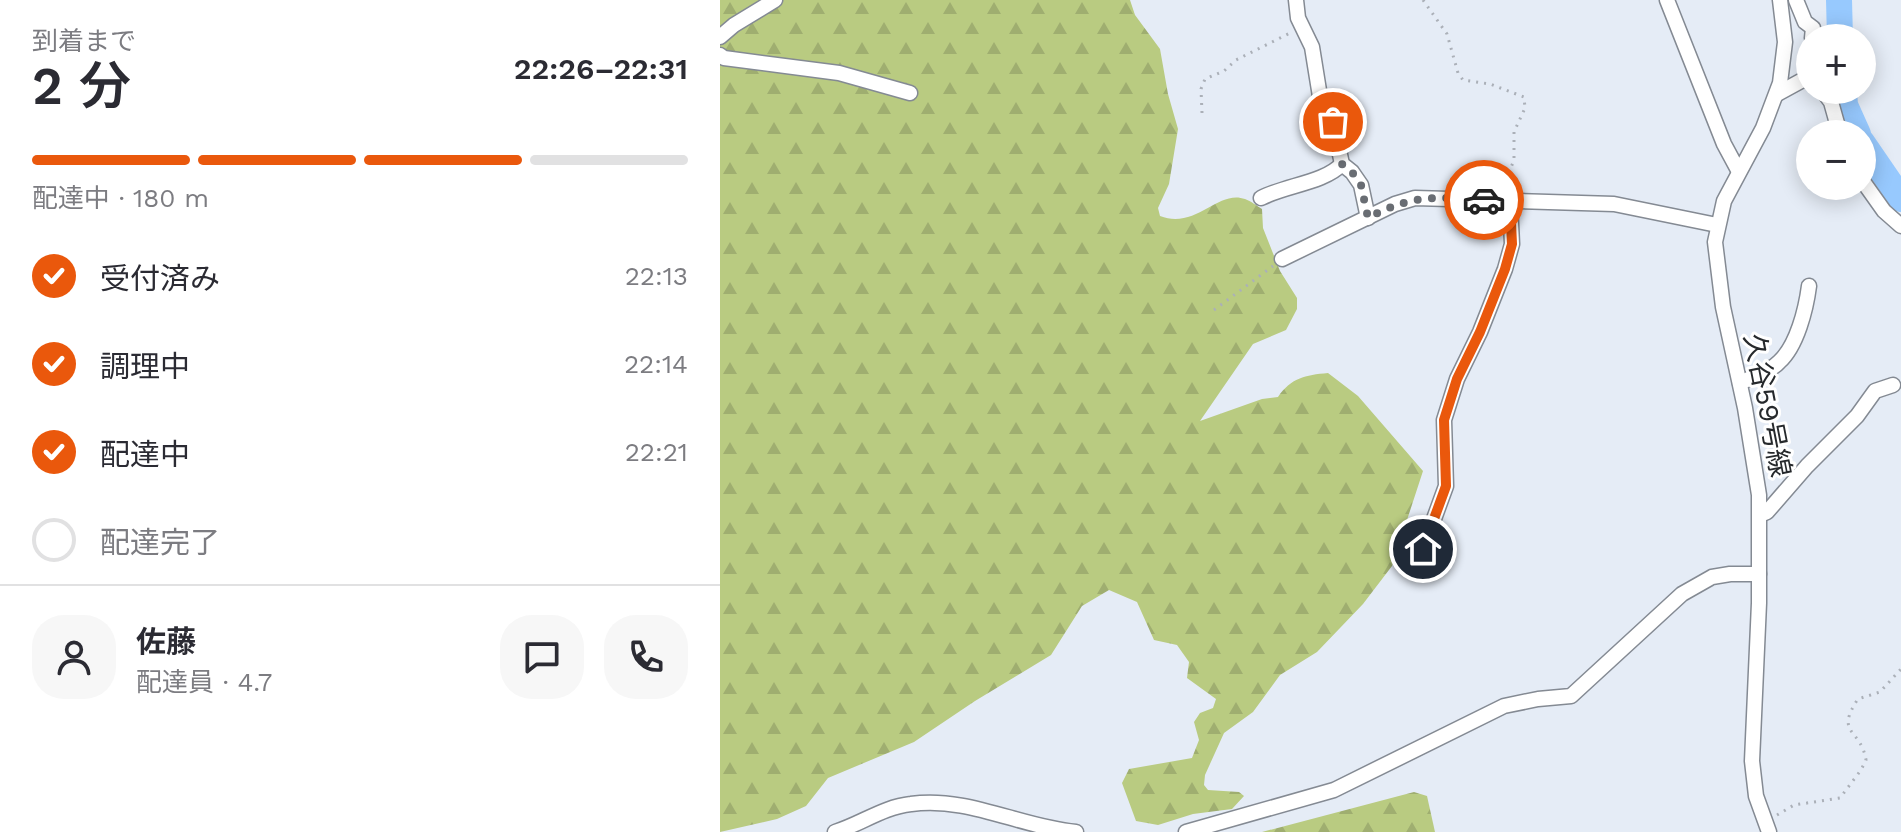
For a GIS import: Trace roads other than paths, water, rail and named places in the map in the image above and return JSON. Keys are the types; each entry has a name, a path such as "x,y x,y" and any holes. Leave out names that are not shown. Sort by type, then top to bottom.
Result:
{"street":[{"path":"720,37 775,0"},
{"path":"1296,0 1298,18 1312,47 1322,109 1333,122 1342,164 1361,185 1368,218"},
{"path":"1667,0 1724,144 1738,170"},
{"name":"久谷59号線","path":"1766,828 1756,796 1752,761 1759,574 1757,469 1716,268 1717,225 1724,201 1763,128 1777,94 1785,42 1780,0"},
{"path":"1796,0 1808,24"},
{"path":"720,55 839,73 910,93"},
{"path":"1777,94 1796,84"},
{"path":"1261,198 1279,189 1324,177 1342,164"},
{"path":"1282,259 1395,204 1415,198 1614,204 1717,225"},
{"path":"1876,200 1901,226"},
{"path":"1423,549 1446,486 1444,420 1457,379 1480,332 1512,244 1510,203"},
{"path":"1740,383 1777,365 1784,357 1807,300 1809,286"},
{"path":"1760,515 1767,512 1857,416 1875,391 1893,385"},
{"path":"1186,832 1334,790 1504,706 1571,696 1682,594 1712,577 1759,574"},
{"path":"835,832 886,809 934,802 1076,832"}],"waterway":[{"path":"1839,0 1840,24"},
{"path":"1845,104 1852,120"},
{"path":"1876,162 1901,199"}]}
